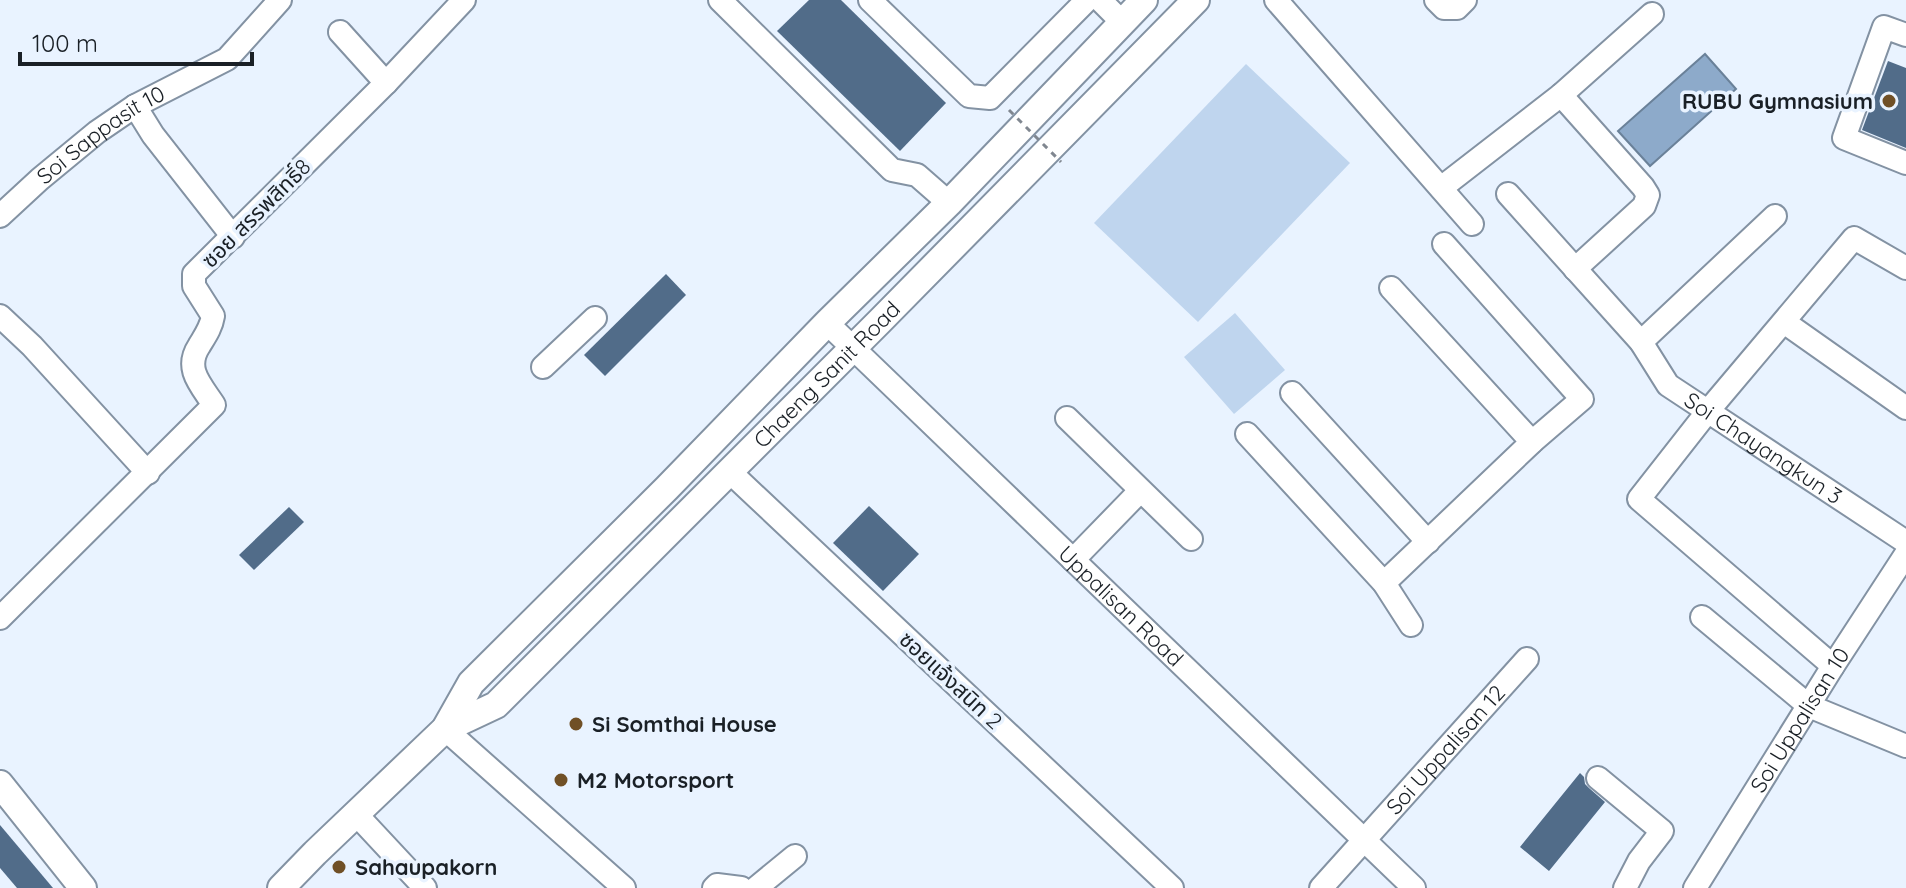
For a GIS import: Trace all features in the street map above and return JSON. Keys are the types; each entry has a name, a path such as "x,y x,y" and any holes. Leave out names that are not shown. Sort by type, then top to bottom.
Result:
{"main road":[{"name":"Chaeng Sanit Road","path":"281,888 445,729 471,683 949,203 1144,0"},
{"name":"Chaeng Sanit Road","path":"445,729 496,705 1196,0"},
{"path":"0,784 83,888"}],"street":[{"name":"Soi Sappasit 10","path":"0,216 97,132 135,106 227,59 280,0"},
{"name":"ซอย สรรพสิทธิ์8","path":"0,618 214,405 191,368 193,354 211,326 213,316 194,286 194,274 386,83 463,0"},
{"path":"870,0 969,96 990,98 1087,0"},
{"path":"1100,0 1122,22"},
{"path":"1276,0 1472,224"},
{"path":"1436,0 1444,8 1457,8 1465,0"},
{"path":"732,4 892,170 917,175 949,203"},
{"path":"1441,188 1561,95 1652,14"},
{"path":"1906,35 1884,27 1844,138 1906,163"},
{"path":"340,32 386,83"},
{"path":"1561,95 1648,195 1644,206 1575,269"},
{"path":"135,106 153,135 233,237"},
{"name":"Soi Chayangkun 3","path":"1508,194 1641,342 1668,385 1906,542"},
{"path":"1641,342 1775,216"},
{"path":"1833,666 1639,499 1708,411 1854,238 1906,268"},
{"path":"1384,583 1532,442 1582,399 1444,244"},
{"path":"1391,288 1532,442"},
{"path":"0,316 32,346 148,473"},
{"path":"543,367 595,318"},
{"path":"1784,322 1906,408"},
{"name":"Uppalisan Road","path":"827,323 1414,888"},
{"path":"1292,393 1428,542"},
{"path":"1067,418 1191,539"},
{"path":"1247,434 1384,583 1411,625"},
{"name":"ซอยแจ้งสนิท 2","path":"730,472 1172,888"},
{"path":"1073,560 1140,491"},
{"name":"Soi Uppalisan 10","path":"1695,888 1906,554"},
{"path":"1702,617 1809,706 1906,746"},
{"name":"Soi Uppalisan 12","path":"1321,888 1527,659"},
{"path":"445,729 624,888"},
{"path":"1598,778 1662,831 1639,861 1625,888"},
{"path":"356,814 425,888"},
{"path":"756,888 795,856"},
{"path":"714,888 717,885 741,888"}],"path":[{"path":"1009,110 1061,162"}],"shaded area":[{"path":"1705,54 1736,89 1650,166 1618,131"},
{"path":"1246,64 1350,163 1198,322 1094,223"},
{"path":"1235,313 1285,370 1234,414 1184,357"}],"building":[{"path":"809,0 841,0 946,103 900,151 777,31"},
{"name":"RUBU Gymnasium","path":"1888,61 1906,68 1906,148 1862,130"},
{"path":"666,274 686,295 605,376 584,355"},
{"path":"869,506 919,554 883,591 833,543"},
{"path":"289,507 304,522 254,570 239,555"},
{"path":"1580,773 1585,784 1605,802 1549,871 1520,847"},
{"path":"0,825 53,888 17,888 0,868"}],"place":[{"name":"RUBU Gymnasium","path":"1889,101"},
{"name":"Si Somthai House","path":"576,724"},
{"name":"M2 Motorsport","path":"561,780"},
{"name":"Sahaupakorn","path":"339,867"}]}
